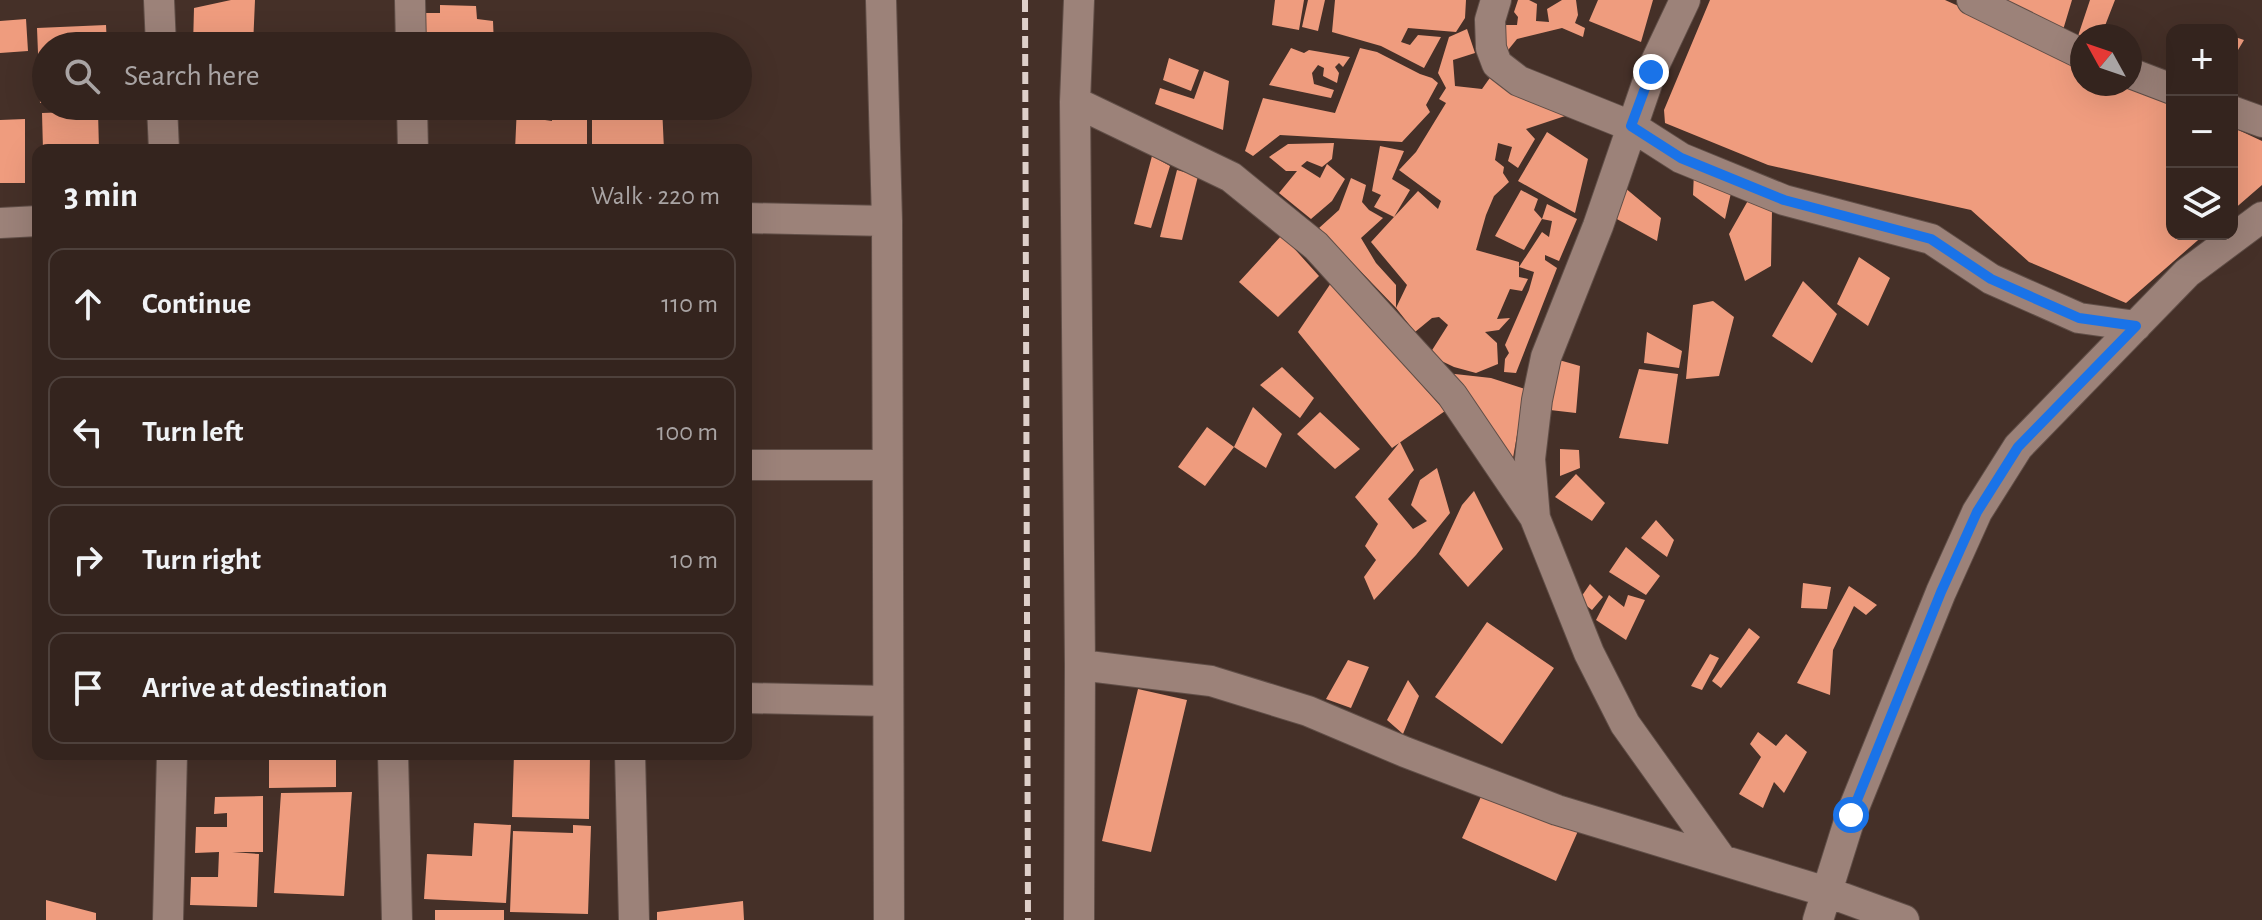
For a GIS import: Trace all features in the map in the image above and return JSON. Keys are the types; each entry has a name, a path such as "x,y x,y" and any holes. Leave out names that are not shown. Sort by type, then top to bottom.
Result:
{"street":[{"path":"159,0 160,32"},
{"path":"410,0 411,32"},
{"path":"881,0 887,221 889,920"},
{"path":"1079,0 1075,102 1079,920"},
{"path":"1496,0 1490,20 1491,48 1497,64 1519,81 1631,126 1681,158 1784,200 1931,239 1991,279 2079,318 2136,326"},
{"path":"1535,518 1530,459 1546,357 1598,226 1651,72 1685,0"},
{"path":"1972,0 2070,48"},
{"path":"2142,78 2166,87"},
{"path":"1075,102 1231,177 1316,246 1452,395 1535,518 1589,653 1625,724 1722,860"},
{"path":"2238,113 2262,122"},
{"path":"163,120 164,144"},
{"path":"412,120 413,144"},
{"path":"1822,906 1851,815 1941,592 1977,512 2018,447 2187,273 2262,217"},
{"path":"752,218 887,221"},
{"path":"0,223 32,221"},
{"path":"752,465 886,465"},
{"path":"1080,665 1211,681 1308,711 1557,810 1722,860 1822,906 1904,920"},
{"path":"752,698 887,701"},
{"path":"168,920 172,760"},
{"path":"393,760 397,920"},
{"path":"630,760 634,920"}],"building":[{"path":"231,0 255,0 254,32 193,32 194,8"},
{"path":"1275,0 1304,0 1299,30 1272,25"},
{"path":"1308,0 1325,0 1318,31 1302,27"},
{"path":"1335,0 1466,0 1465,18 1456,32 1408,28 1401,42 1410,45 1418,35 1441,37 1424,68 1381,46 1332,32"},
{"path":"1518,0 1537,4 1536,21 1549,22 1547,9 1562,0 1576,0 1578,15 1575,23 1585,28 1583,37 1562,28 1517,39 1504,55 1500,25 1517,25 1518,17 1514,12"},
{"path":"1598,0 1653,0 1641,42 1589,21"},
{"path":"1710,0 1945,0 2070,56 2070,96 2142,96 2142,89 2166,99 2166,240 2198,240 2126,303 2029,262 1971,210 1768,165 1665,123 1664,110"},
{"path":"1997,0 2072,0 2063,30"},
{"path":"2090,0 2115,0 2106,24 2082,24"},
{"path":"440,5 476,6 477,19 493,21 493,32 419,32 416,13 440,13"},
{"path":"26,19 28,51 0,53 0,21"},
{"path":"106,25 106,32 37,32 37,28"},
{"path":"1467,29 1475,53 1453,60 1455,86 1482,89 1494,72 1568,115 1526,129 1535,139 1518,168 1508,161 1512,147 1498,143 1495,160 1504,167 1503,173 1509,182 1494,196 1476,250 1519,262 1519,277 1528,279 1522,291 1510,289 1497,319 1510,318 1499,330 1485,332 1497,343 1498,364 1476,373 1429,355 1448,325 1439,317 1432,318 1415,332 1396,308 1407,285 1371,242 1418,191 1438,209 1441,201 1399,170 1416,152 1446,103 1439,99 1446,88 1438,73 1449,37"},
{"path":"1291,48 1304,53 1309,50 1350,57 1343,67 1339,63 1335,67 1339,73 1337,83 1323,76 1324,68 1318,65 1312,73 1314,84 1334,90 1331,98 1269,85"},
{"path":"1360,48 1377,52 1438,83 1426,105 1430,112 1402,142 1280,135 1253,156 1245,151 1263,98 1335,113"},
{"path":"1169,58 1199,70 1191,91 1163,80"},
{"path":"1204,71 1229,81 1223,130 1155,104 1160,88 1194,99"},
{"path":"25,119 25,183 0,183 0,120"},
{"path":"42,120 98,120 99,144 43,144"},
{"path":"516,120 587,120 587,144 515,144"},
{"path":"592,120 663,120 664,144 592,144"},
{"path":"2238,130 2262,141 2262,185 2238,206"},
{"path":"1547,132 1588,159 1575,213 1518,181"},
{"path":"1334,143 1332,159 1322,167 1307,161 1301,166 1320,178 1327,164 1345,179 1332,201 1311,219 1279,193 1297,171 1286,171 1269,157 1288,144"},
{"path":"1380,146 1404,151 1392,179 1410,190 1394,217 1374,207 1381,195 1372,191"},
{"path":"1152,156 1170,166 1151,228 1134,224"},
{"path":"1177,170 1198,176 1182,240 1160,237"},
{"path":"1694,172 1731,193 1725,219 1693,195"},
{"path":"1351,178 1366,185 1362,202 1383,218 1361,238 1376,263 1396,285 1396,308 1319,228 1339,210"},
{"path":"1624,187 1661,218 1657,241 1615,218"},
{"path":"1521,190 1538,199 1534,210 1542,219 1524,250 1495,236"},
{"path":"1750,197 1772,210 1771,266 1745,281 1729,234"},
{"path":"1547,204 1577,219 1559,261 1545,255 1545,260 1557,268 1516,373 1504,372 1509,353 1505,345 1534,272 1519,267 1542,232 1549,237 1552,221 1542,219"},
{"path":"1282,235 1319,276 1278,317 1239,282"},
{"path":"1859,257 1890,278 1868,326 1837,304"},
{"path":"1803,281 1837,314 1812,363 1772,336"},
{"path":"1331,283 1445,411 1392,448 1298,332"},
{"path":"1713,301 1734,317 1719,376 1686,379 1693,305"},
{"path":"1647,332 1682,351 1679,368 1644,363"},
{"path":"1552,358 1580,366 1576,413 1550,410"},
{"path":"1282,367 1314,398 1300,418 1260,385"},
{"path":"1639,369 1678,374 1668,444 1619,438"},
{"path":"1446,373 1491,378 1525,389 1513,458 1495,443"},
{"path":"1253,407 1282,434 1266,468 1234,447"},
{"path":"1320,412 1360,449 1335,469 1297,434"},
{"path":"1207,427 1234,447 1205,486 1178,467"},
{"path":"1400,442 1414,470 1388,499 1413,529 1427,521 1411,505 1420,480 1437,468 1450,513 1374,600 1364,577 1376,560 1365,546 1378,524 1355,497"},
{"path":"1560,449 1579,450 1580,468 1560,476"},
{"path":"1576,474 1605,503 1592,521 1555,497"},
{"path":"1474,491 1503,549 1468,587 1439,554 1462,505"},
{"path":"1656,520 1674,540 1667,557 1641,538"},
{"path":"1626,547 1660,576 1646,595 1609,572"},
{"path":"1803,583 1831,587 1827,609 1801,608"},
{"path":"1590,584 1603,597 1592,610 1579,600"},
{"path":"1849,586 1877,605 1866,615 1854,606 1833,650 1830,695 1797,683"},
{"path":"1609,595 1624,607 1628,595 1645,600 1626,640 1596,620"},
{"path":"1487,622 1554,668 1502,744 1435,697"},
{"path":"1749,628 1760,637 1721,688 1712,681"},
{"path":"1710,654 1719,658 1702,690 1691,686"},
{"path":"1348,660 1369,667 1351,708 1326,699"},
{"path":"1408,680 1419,696 1403,734 1387,720"},
{"path":"1138,689 1187,700 1151,852 1102,841"},
{"path":"1758,732 1776,746 1786,734 1807,752 1784,793 1774,782 1763,808 1739,794 1761,757 1750,744"},
{"path":"269,760 336,760 336,787 269,788"},
{"path":"514,760 590,760 589,819 512,817"},
{"path":"1485,788 1578,831 1556,881 1462,838"},
{"path":"352,792 344,896 274,893 281,793"},
{"path":"263,796 263,852 232,852 259,854 257,907 190,905 191,877 218,877 219,852 195,853 196,827 227,827 227,813 214,814 215,797"},
{"path":"474,823 511,825 506,903 424,899 427,854 472,856"},
{"path":"573,825 591,826 588,914 510,912 513,831 573,833"},
{"path":"46,900 96,913 96,920 46,920"},
{"path":"743,901 744,920 657,920 657,912"},
{"path":"435,910 504,910 504,920 435,920"}],"railway":[{"path":"1025,0 1028,920"}],"route":[{"path":"1651,72 1631,126 1681,158 1784,200 1931,239 1991,279 2079,318 2136,326 2018,447 1977,512 1941,592 1851,815"}]}
